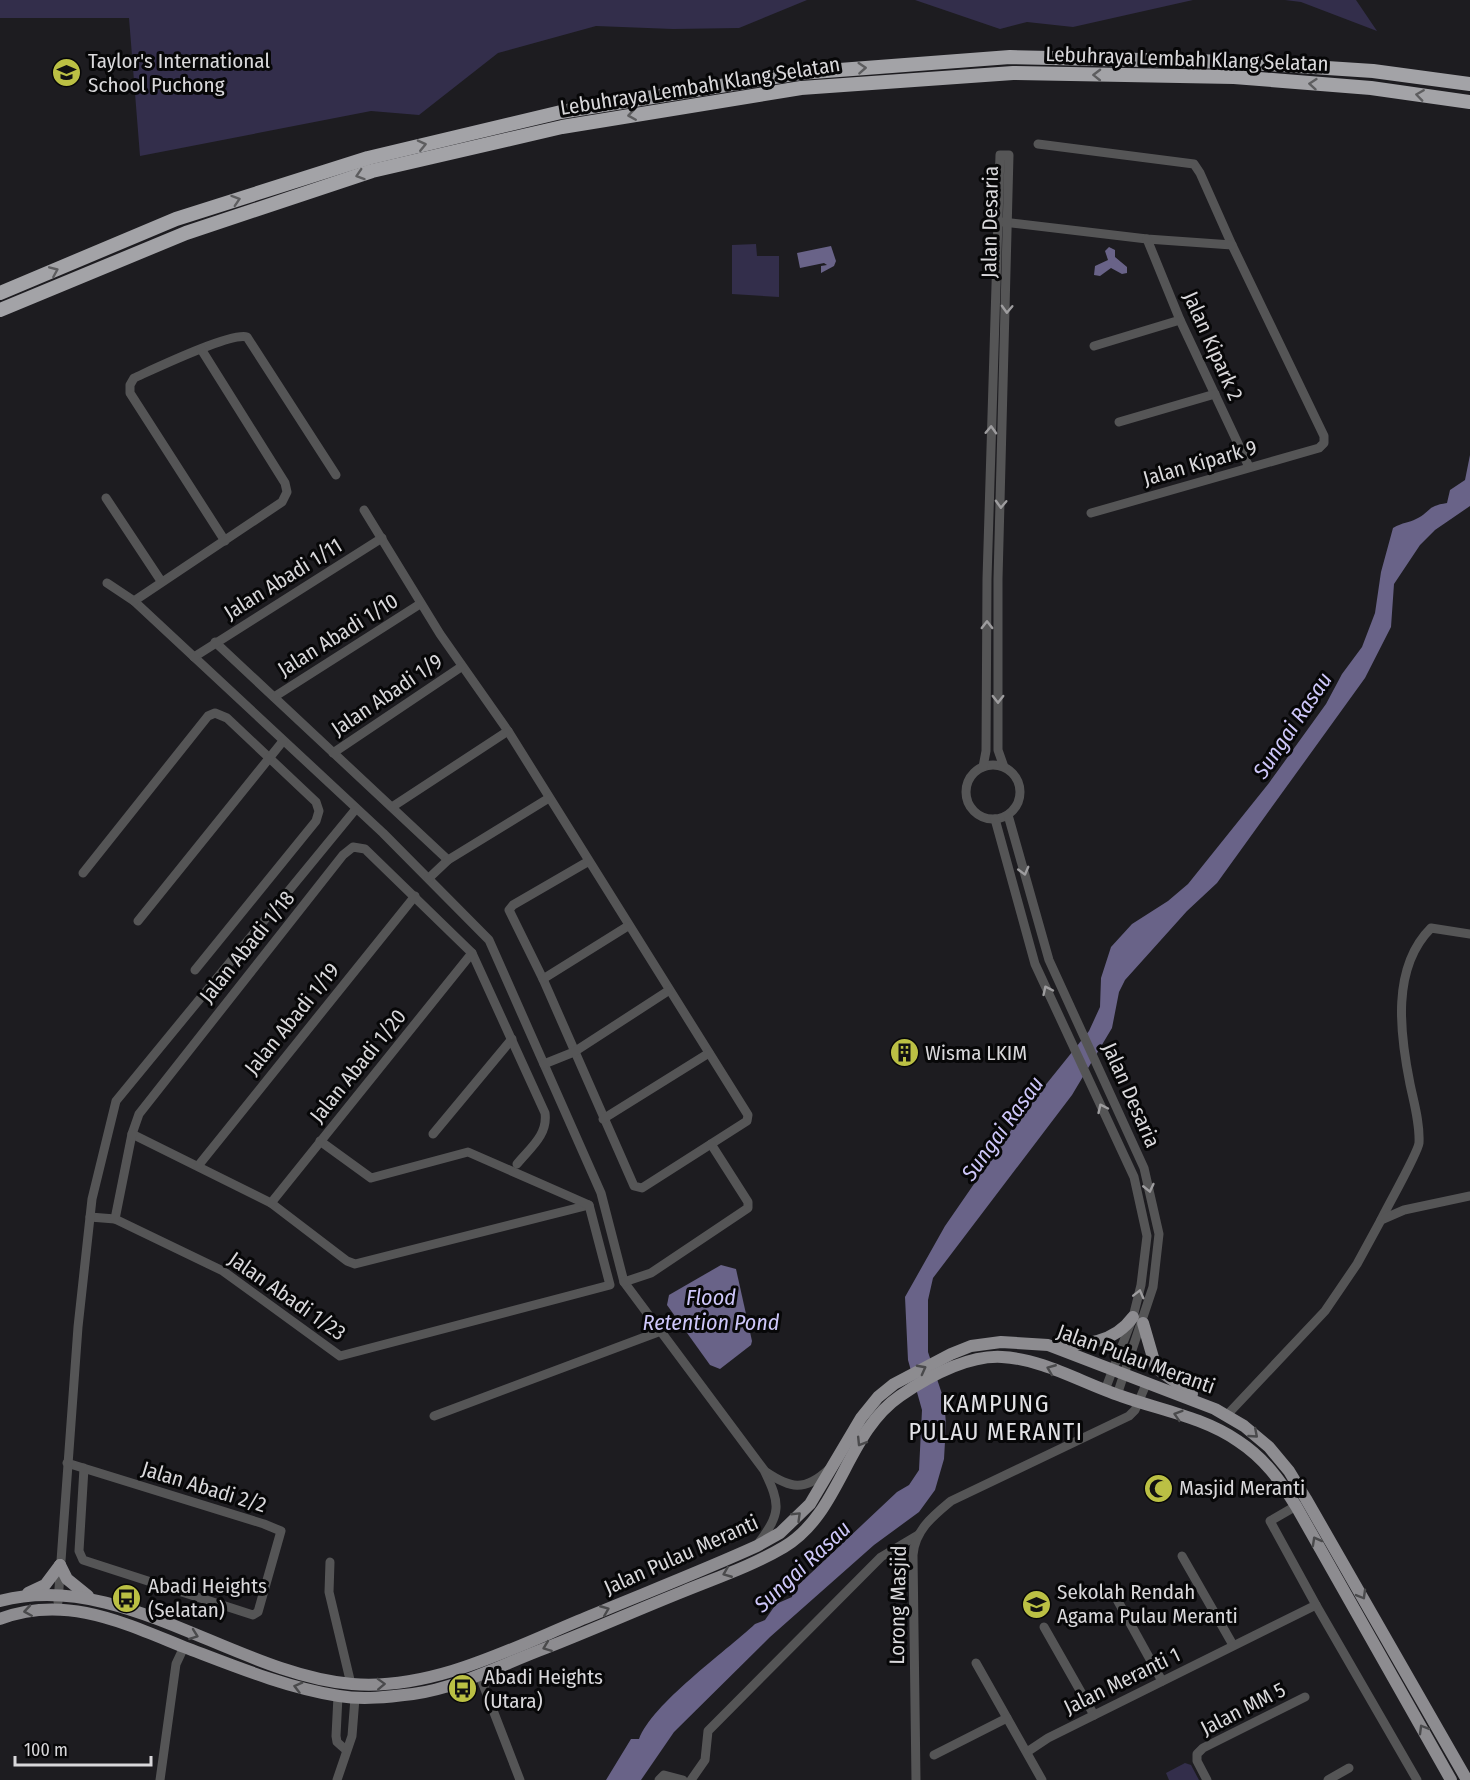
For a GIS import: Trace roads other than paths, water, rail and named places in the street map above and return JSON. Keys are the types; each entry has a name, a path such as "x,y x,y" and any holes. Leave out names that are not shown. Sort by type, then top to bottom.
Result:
{"highway":[{"name":"Lebuhraya Lembah Klang Selatan","path":"0,293 176,219 368,158 561,112 800,73 1010,57 1236,62 1373,71 1467,84"},
{"name":"Lebuhraya Lembah Klang Selatan","path":"0,310 186,233 372,171 562,127 801,87 1013,73 1234,77 1371,88 1470,102"}],"main road":[{"path":"1048,1345 1099,1342 1138,1320 1156,1368 1215,1409"},
{"name":"Jalan Pulau Meranti","path":"0,1601 21,1596 58,1593 97,1600 287,1668 351,1684 412,1682 478,1661 757,1546 780,1533 810,1504 868,1408 894,1384 971,1346 1001,1342 1048,1345 1215,1409 1244,1426 1269,1447 1288,1471 1467,1780"},
{"name":"Jalan Pulau Meranti","path":"0,1619 22,1611 57,1607 115,1620 287,1683 338,1696 355,1698 417,1693 479,1674 627,1616 788,1545 820,1514 873,1424 898,1397 956,1366 976,1359 1002,1357 1038,1364 1139,1403 1203,1422 1235,1438 1258,1455 1280,1478 1451,1780"},
{"path":"21,1596 45,1585 60,1564 67,1579 77,1590 97,1600"}],"street":[{"path":"998,222 1147,239 1232,245 1194,164 1038,144"},
{"name":"Jalan Desaria","path":"1118,1395 1119,1372 1153,1287 1159,1234 1144,1168 1049,960 1008,815 1019,801 1021,792 1016,777 1004,767 999,750 999,579 1009,223 1009,155 1000,155 987,579 986,751 983,767 970,777 967,785 967,801 981,816 995,819 1035,964 1134,1177 1147,1236 1138,1320"},
{"name":"Jalan Kipark 2","path":"1147,239 1180,320 1249,467"},
{"name":"Jalan Kipark 9","path":"1091,513 1319,448 1324,443 1324,436 1232,245"},
{"path":"1094,346 1180,320"},
{"path":"225,541 129,389 134,378 201,349 240,336 247,337 336,475"},
{"path":"134,601 282,502 286,488 201,349"},
{"path":"1119,422 1215,394"},
{"path":"106,498 161,581"},
{"path":"364,510 420,604 508,731 589,861 668,991 748,1115 747,1121 642,1188 634,1186 543,979 509,910 513,905 589,861"},
{"name":"Jalan Abadi 1/11","path":"194,657 382,538"},
{"path":"107,583 134,601 194,657 429,878 489,940 601,1193 624,1282 764,1470 776,1499 778,1512 757,1546"},
{"name":"Jalan Abadi 1/10","path":"274,697 420,604"},
{"path":"215,642 448,860"},
{"name":"Jalan Abadi 1/9","path":"333,753 462,667"},
{"path":"83,873 208,716 215,713 228,718 316,802 318,812 315,821 195,970"},
{"path":"392,807 508,731"},
{"path":"138,921 283,741"},
{"path":"983,767 1004,767"},
{"path":"429,878 448,860 549,798"},
{"path":"57,1607 67,1462 90,1217 110,1117 120,1095 355,810"},
{"path":"995,819 1008,815"},
{"name":"Jalan Abadi 1/18","path":"115,1219 132,1134 139,1114 165,1078 347,850 359,847 364,849 472,953"},
{"name":"Jalan Abadi 1/19","path":"198,1166 415,896"},
{"path":"543,979 628,926"},
{"path":"1227,1415 1325,1311 1357,1264 1381,1220 1419,1144 1418,1122 1401,1037 1408,965 1417,946 1431,928 1470,934"},
{"path":"472,953 545,1113 546,1124 543,1133 517,1164"},
{"name":"Jalan Abadi 1/20","path":"271,1203 472,953"},
{"path":"544,1064 574,1052 668,991"},
{"path":"433,1134 512,1039"},
{"path":"603,1119 709,1053"},
{"path":"132,1134 271,1203 347,1261 355,1264 589,1205"},
{"path":"320,1141 371,1178 468,1152 589,1205"},
{"path":"624,1282 642,1278 745,1212 748,1202 711,1144"},
{"path":"1381,1220 1404,1210 1470,1196"},
{"name":"Jalan Abadi 1/23","path":"90,1217 115,1219 223,1271 340,1356 610,1285 589,1205"},
{"path":"434,1416 661,1331"},
{"name":"Jalan Desaria","path":"1105,1390 1119,1372"},
{"name":"Lorong Masjid","path":"916,1780 913,1555 919,1534 929,1520 951,1501 1116,1424 1135,1410 1147,1382"},
{"name":"Jalan Abadi 2/2","path":"67,1462 281,1531 256,1615 83,1560 79,1551 84,1468"},
{"path":"764,1470 782,1483 799,1486 812,1482 834,1464"},
{"path":"1296,1506 1270,1521 1417,1780"},
{"path":"691,1780 705,1760 708,1731 881,1557 919,1534"},
{"path":"1182,1556 1233,1645"},
{"path":"330,1562 329,1592 351,1684"},
{"path":"1114,1594 1162,1681"},
{"name":"Jalan Meranti 1","path":"1027,1752 1048,1737 1316,1605"},
{"path":"1044,1627 1094,1715"},
{"path":"160,1780 176,1664 184,1647"},
{"path":"976,1663 1042,1780"},
{"path":"479,1674 519,1780"},
{"path":"338,1696 336,1736 337,1742 346,1750"},
{"name":"Jalan MM 5","path":"1207,1780 1197,1761 1197,1754 1203,1748 1305,1697"},
{"path":"337,1780 352,1736 355,1698"},
{"path":"934,1755 1007,1718"},
{"path":"1328,1780 1350,1768"},
{"path":"658,1780 664,1775 682,1780"}],"water":[{"path":"831,246 836,261 834,266 821,273 821,266 827,265 824,263 800,268 797,253"},
{"path":"1109,247 1115,250 1115,257 1127,267 1127,273 1122,274 1111,268 1100,276 1094,275 1095,266 1108,260 1105,251"},
{"path":"1470,455 1470,506 1435,530 1420,545 1394,584 1391,627 1365,678 1217,883 1187,911 1125,980 1119,992 1112,1028 1072,1095 933,1278 928,1300 928,1352 944,1400 946,1424 944,1459 935,1490 919,1512 874,1545 770,1637 674,1732 641,1780 606,1780 631,1739 639,1739 646,1725 658,1710 755,1624 765,1620 776,1604 792,1597 793,1590 897,1492 909,1485 919,1470 922,1410 908,1360 905,1297 945,1226 1023,1113 1089,1031 1100,1007 1101,978 1111,947 1132,924 1168,901 1188,884 1269,783 1326,704 1342,674 1362,647 1375,613 1381,572 1393,528 1416,519 1435,506 1447,503 1450,490 1465,480"},
{"name":"Flood Retention Pond","path":"721,1265 736,1269 752,1341 751,1345 720,1369 710,1365 667,1305 669,1295"}],"place":[{"name":"Taylor's International School Puchong","path":"67,73"},
{"name":"Wisma LKIM","path":"904,1053"},
{"name":"Masjid Meranti","path":"1158,1488"},
{"name":"Abadi Heights (Selatan)","path":"127,1598"},
{"name":"Sekolah Rendah Agama Pulau Meranti","path":"1036,1604"},
{"name":"Abadi Heights (Utara)","path":"463,1689"}],"district":[{"name":"KAMPUNG PULAU MERANTI","path":"996,1418"}],"water label":[{"name":"Sungai Rasau","path":"1292,725"},
{"name":"Sungai Rasau","path":"1002,1128"},
{"name":"Sungai Rasau","path":"802,1566"}]}
